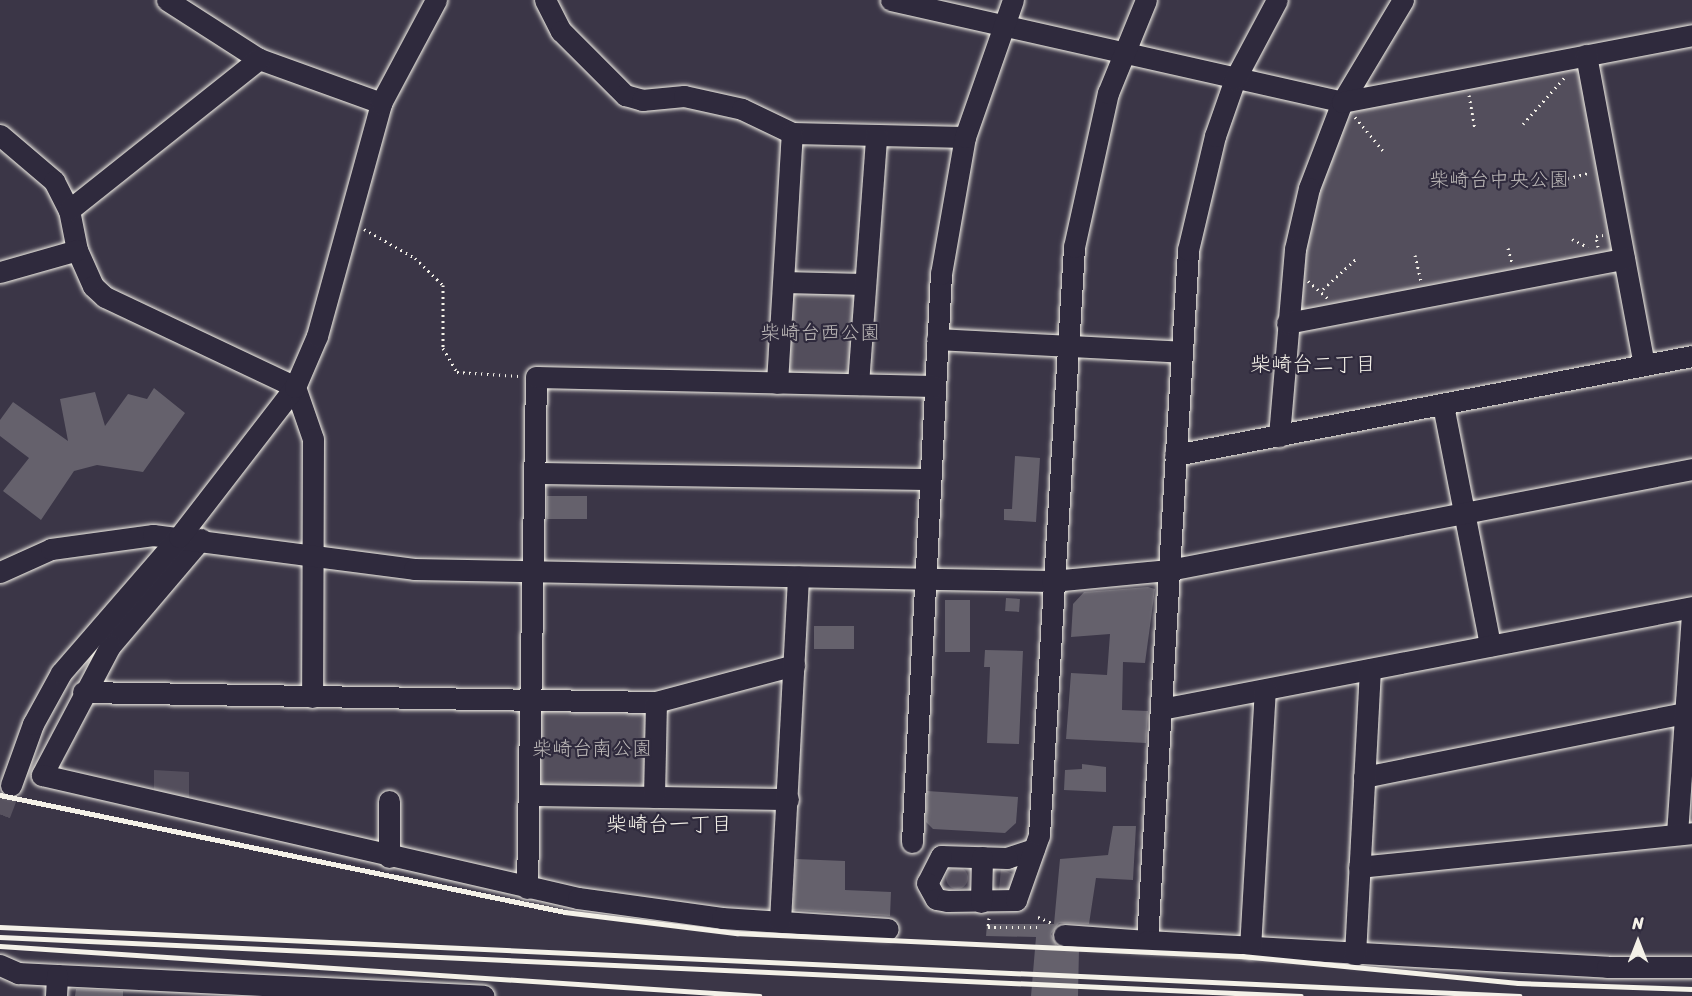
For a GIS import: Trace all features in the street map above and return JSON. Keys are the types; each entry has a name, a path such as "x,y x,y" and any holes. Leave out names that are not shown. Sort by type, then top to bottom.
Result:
{"street":[{"path":"167,0 259,59 381,103"},
{"path":"11,785 33,724 61,673 179,537 296,387 317,336 381,103 436,0"},
{"path":"545,0 561,31 625,95 642,100 684,96 730,106 782,124 792,133 965,136"},
{"path":"891,0 1001,29 1342,102 1692,35"},
{"path":"1013,0 965,136 941,274 923,579 912,842 927,883 936,899 985,909 1016,900 1023,893 1025,869 1039,835 1066,346 1080,198 1122,55 1146,0"},
{"path":"1147,941 1181,352 1192,221 1235,79 1277,0"},
{"path":"1279,436 1292,275 1309,188 1342,102 1403,0"},
{"path":"1586,55 1644,365"},
{"path":"69,210 259,59"},
{"path":"777,383 792,133"},
{"path":"0,135 54,181 69,210 77,250 93,286 105,297 296,387 314,439 311,559 312,697"},
{"path":"858,384 876,136"},
{"path":"0,272 77,250"},
{"path":"1287,323 1624,259"},
{"path":"784,282 864,284"},
{"path":"937,339 1181,352"},
{"path":"1175,455 1692,356"},
{"path":"528,888 536,377 934,386"},
{"path":"1443,405 1490,645"},
{"path":"0,572 51,549 97,539 179,537 311,559 414,569 1053,581 1169,570 1692,469"},
{"path":"535,473 930,479"},
{"path":"201,539 110,646 83,692 42,775 528,888 722,918 888,929"},
{"path":"780,921 798,576"},
{"path":"1161,709 1692,607"},
{"path":"1359,867 1685,833 1685,713 1692,612"},
{"path":"83,692 656,702 794,664"},
{"path":"1355,955 1370,669"},
{"path":"1250,948 1265,690"},
{"path":"654,797 656,702"},
{"path":"1364,777 1685,713"},
{"path":"530,795 788,799"},
{"path":"389,801 389,857"},
{"path":"912,842 942,856 1007,858 1034,849"},
{"path":"927,883 942,856"},
{"path":"982,857 985,909"},
{"path":"1007,858 1025,869"},
{"path":"1064,935 1355,955 1692,967"},
{"path":"0,965 57,986 483,996"}],"path":[{"path":"1523,124 1586,55"},
{"path":"1466,78 1475,129"},
{"path":"1342,102 1385,153"},
{"path":"1562,180 1607,167"},
{"path":"348,220 415,258 443,285 443,348 457,372 536,377"},
{"path":"1415,255 1425,297"},
{"path":"1323,289 1356,259"},
{"path":"1292,275 1323,289 1334,314"},
{"path":"985,909 988,927 1041,927"}],"green space":[{"name":"柴崎台中央公園","path":"1575,67 1582,72 1616,249 1612,254 1300,314 1296,308 1315,192 1349,111"},
{"name":"柴崎台西公園","path":"788,292 856,293 851,373 844,378 787,377"},
{"name":"柴崎台南公園","path":"542,706 650,712 648,785 540,787 536,711"},
{"path":"154,770 189,772 189,802 154,793"},
{"path":"957,867 967,874 968,878 961,888 957,889 947,882 946,878 953,868"},
{"path":"1001,869 1016,875 1008,892 999,890"}],"building":[{"path":"154,388 185,413 143,472 97,465 74,471 41,520 3,491 29,458 0,436 0,420 13,402 68,441 60,399 95,392 105,426 128,394 147,399"},
{"path":"1015,456 1040,458 1036,522 1004,520 1004,509 1012,509"},
{"path":"547,496 587,496 587,519 547,519"},
{"path":"1148,587 1155,589 1145,663 1123,662 1122,710 1148,711 1146,743 1066,739 1071,673 1107,675 1110,634 1071,637 1073,604 1084,592"},
{"path":"1006,598 1020,599 1019,612 1005,611"},
{"path":"945,600 970,600 970,652 945,652"},
{"path":"814,626 854,626 854,649 814,649"},
{"path":"985,650 1023,651 1019,744 987,743 990,667 984,667"},
{"path":"1082,764 1106,767 1106,792 1064,790 1065,770 1082,769"},
{"path":"927,791 1018,797 1016,823 1005,833 933,829 926,822"},
{"path":"1113,826 1136,826 1133,880 1096,878 1089,924 1059,923 1051,934 1057,946 1079,949 1078,996 1031,996 1036,937 986,936 987,924 1054,924 1060,859 1108,855"},
{"path":"796,859 845,861 845,890 891,892 890,916 793,910"},
{"path":"76,989 123,991 123,996 75,996"}],"tunnel":[{"path":"0,814 11,785"}],"railway":[{"path":"0,795 565,912 737,933 1242,956 1518,983 1692,989"},
{"path":"0,927 1519,996"},
{"path":"0,937 1301,996"},
{"path":"0,946 759,996"}],"district":[{"name":"柴崎台二丁目","path":"1313,364"},
{"name":"柴崎台一丁目","path":"669,824"}]}
